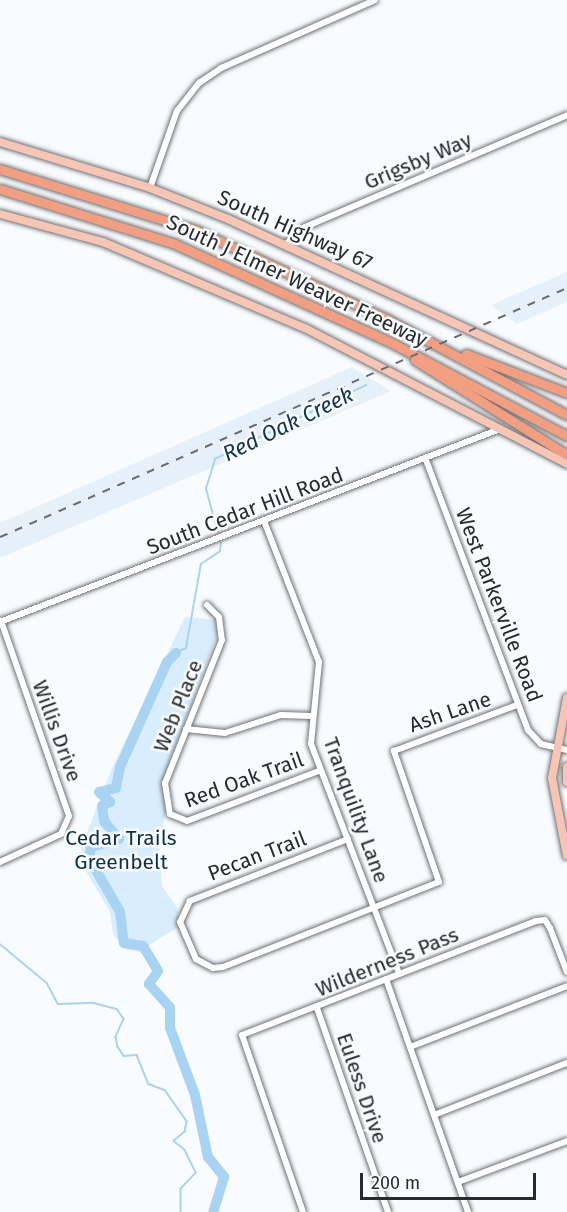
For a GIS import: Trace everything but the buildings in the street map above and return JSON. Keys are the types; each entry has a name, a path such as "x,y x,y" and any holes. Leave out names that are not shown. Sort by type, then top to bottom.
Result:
{"highway":[{"path":"0,163 10,171"},
{"name":"South J Elmer Weaver Freeway","path":"0,169 196,230 454,352 567,414"},
{"name":"South J Elmer Weaver Freeway","path":"0,189 137,228 394,344 567,436"},
{"path":"394,344 567,455"},
{"path":"454,352 567,393"}],"main road":[{"name":"South Highway 67","path":"0,142 150,188 286,244 567,375"},
{"path":"0,214 103,242 185,275 357,351 567,464"},
{"path":"567,698 554,748 553,796 567,854"},
{"path":"567,767 567,782"}],"street":[{"path":"356,0 358,7"},
{"path":"150,188 177,111 199,83 220,68 375,0"},
{"name":"Grigsby Way","path":"286,244 305,227 567,115"},
{"name":"South Cedar Hill Road","path":"1,621 426,460 500,429"},
{"name":"West Parkerville Road","path":"426,460 518,705 533,738 554,748 567,750"},
{"name":"Tranquility Lane","path":"264,521 319,662 311,716 311,744 399,974"},
{"name":"Web Place","path":"178,820 164,791 222,640 219,617 207,605"},
{"name":"Willis Drive","path":"0,862 61,834 69,816 1,621"},
{"name":"Ash Lane","path":"374,908 439,882 394,751 518,705"},
{"path":"186,729 225,733 281,715 311,716"},
{"name":"Red Oak Trail","path":"178,820 321,770"},
{"name":"Pecan Trail","path":"348,839 197,897 183,910 180,922 189,949 213,968 374,908"},
{"name":"Wilderness Pass","path":"303,1212 242,1035 545,920 560,953"},
{"path":"567,951 560,953 567,972"},
{"path":"386,979 468,1212"},
{"path":"410,1047 567,986"},
{"name":"Euless Drive","path":"317,1008 388,1212"},
{"path":"434,1115 567,1063"},
{"path":"458,1182 567,1141"}],"shaded area":[{"path":"567,272 567,302 517,324 491,305"},
{"path":"352,367 391,391 0,558 0,523"}],"green space":[{"name":"Cedar Trails Greenbelt","path":"185,617 217,620 219,629 162,784 166,811 159,846 162,886 178,909 178,927 138,952 125,949 113,934 110,912 83,866 81,848 112,768"}],"waterway":[{"name":"Red Oak Creek","path":"218,533 206,489 215,459 366,385"},
{"name":"Red Oak Creek","path":"176,653 186,648 201,564 220,551 221,543"},
{"name":"Red Oak Creek","path":"176,653 167,662 120,767 116,788 99,792 110,802 102,806 104,821 119,839 91,847 89,858 120,912 124,943 143,946 158,971 149,984 170,1007 170,1028 195,1095 208,1157 224,1177 213,1212"},
{"path":"0,944 47,983 58,1004 94,1003 117,1009 124,1019 116,1037 118,1047 124,1056 137,1055 149,1084 165,1090 187,1121 185,1132 174,1141 185,1150 196,1173 181,1189 181,1212"}],"railway":[{"path":"0,537 567,288"}]}
